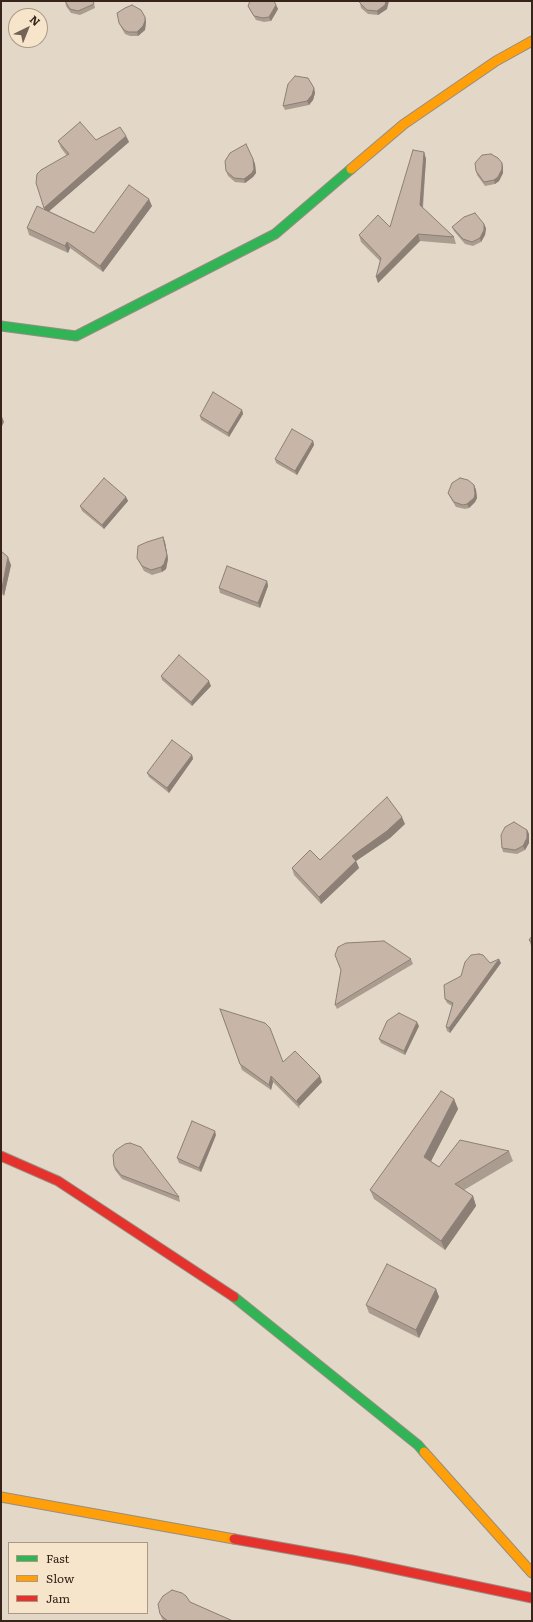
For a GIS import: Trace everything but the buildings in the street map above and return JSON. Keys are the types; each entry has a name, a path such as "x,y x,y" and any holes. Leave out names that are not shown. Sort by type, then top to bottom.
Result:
{"street":[{"path":"1,326 76,336 275,234 404,124 496,61 532,41"},
{"path":"1,1156 58,1181 236,1298 418,1445 532,1573"},
{"path":"1,1497 352,1560 532,1598"}],"traffic: fast":[{"path":"1,326 76,336 275,234 351,169"},
{"path":"234,1297 418,1445 424,1452"}],"traffic: slow":[{"path":"351,169 404,124 496,61 532,41"},
{"path":"424,1452 532,1573"},
{"path":"1,1497 234,1539"}],"traffic: jam":[{"path":"1,1156 58,1181 234,1297"},
{"path":"234,1539 352,1560 532,1598"}]}
